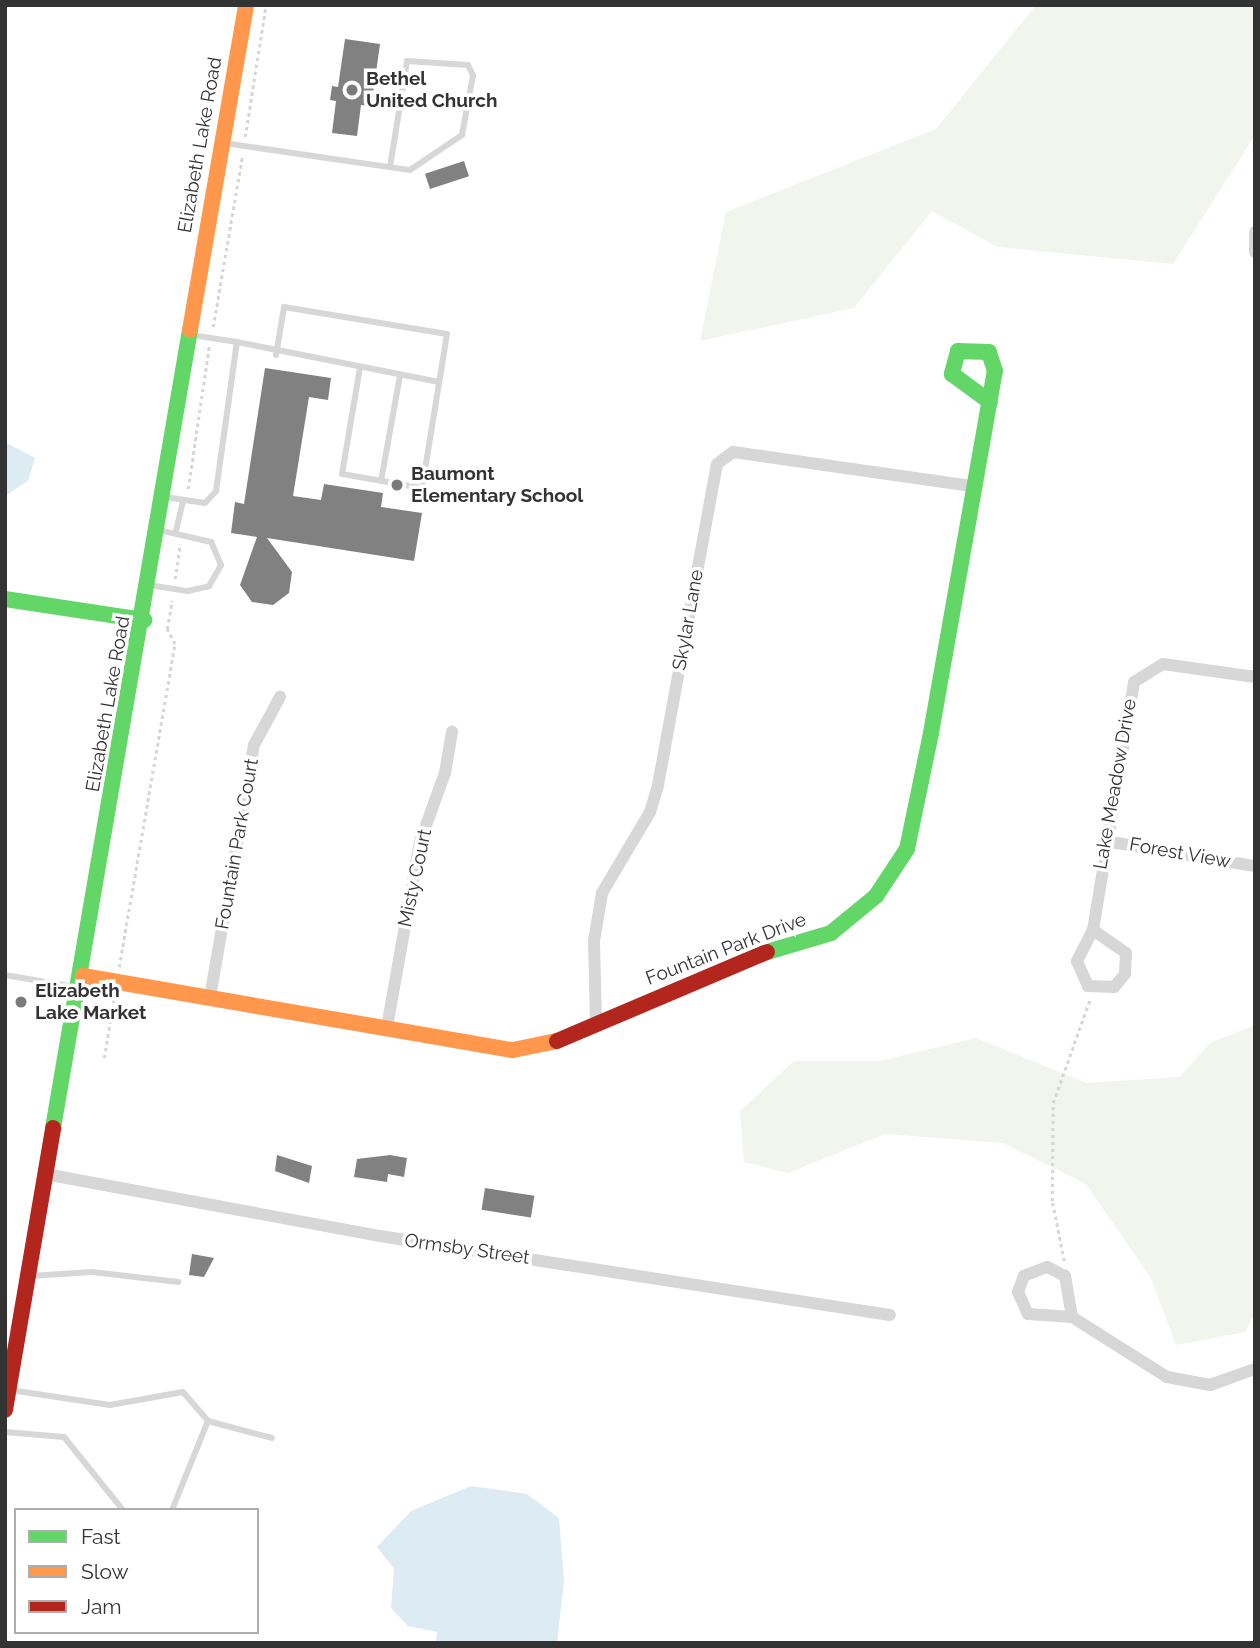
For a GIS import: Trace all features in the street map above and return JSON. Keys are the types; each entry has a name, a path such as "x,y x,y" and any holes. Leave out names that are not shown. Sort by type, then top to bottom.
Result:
{"street":[{"name":"Elizabeth Lake Road","path":"5,1409 10,1352 28,1277 82,982 246,5"},
{"path":"1255,232 1255,252"},
{"name":"Fountain Park Drive","path":"82,982 117,981 513,1050 543,1047 761,954 831,933 876,896 907,849 972,486 990,402"},
{"name":"Skylar Lane","path":"596,1023 594,941 602,892 650,812 658,785 717,464 733,452 972,486"},
{"path":"5,599 144,620"},
{"name":"Lake Meadow Drive","path":"1093,988 1077,969 1093,930 1105,841 1134,682 1163,664 1255,677"},
{"name":"Fountain Park Court","path":"210,997 254,746 280,697"},
{"name":"Misty Court","path":"387,1027 420,842 445,773 452,732"},
{"name":"Forest View","path":"1105,841 1255,866"},
{"path":"1093,930 1119,944 1128,964 1114,987 1093,988"},
{"name":"Ormsby Street","path":"46,1174 380,1236 890,1315"},
{"path":"1072,1317 1062,1274 1047,1266 1032,1270 1020,1285 1019,1299 1036,1317 1072,1317 1187,1385 1210,1385 1255,1369"}],"lane":[{"path":"222,142 410,170 462,135 473,75 468,65 407,61 390,167"},
{"path":"276,355 284,307 447,334 422,488 342,474 360,368"},
{"path":"189,335 237,342 276,355 439,382"},
{"path":"163,497 210,502 216,491 237,342"},
{"path":"381,481 400,375"},
{"path":"179,531 185,501"},
{"path":"149,585 173,589 209,586 221,565 211,542 179,531 158,530"},
{"path":"5,975 82,982"},
{"path":"28,1277 92,1272 178,1282"},
{"path":"8,1390 110,1405 183,1392 208,1422 272,1438"},
{"path":"173,1508 208,1422"},
{"path":"5,1432 64,1437 120,1508"}],"path":[{"path":"185,501 266,5"},
{"path":"104,1058 175,644 167,629 179,531"},
{"path":"1062,1274 1064,1251 1052,1201 1053,1103 1093,988"}],"shaded area":[{"path":"1036,5 1255,5 1255,135 1173,264 997,247 932,211 854,308 700,341 726,212 936,129"},
{"path":"5,442 35,458 28,481 5,496"},
{"path":"1255,1025 1255,1313 1245,1332 1176,1345 1151,1278 1086,1184 1003,1143 885,1134 788,1173 744,1162 740,1111 794,1061 879,1061 976,1038 1087,1083 1180,1077 1210,1043"},
{"path":"471,1486 527,1494 559,1518 564,1580 557,1643 436,1643 437,1632 408,1626 391,1608 394,1569 377,1547 411,1511"}],"building":[{"name":"Bethel United Church","path":"345,39 380,44 373,94 381,95 379,107 361,105 357,136 332,133 336,101 330,100 332,86 338,87"},
{"path":"464,161 469,176 430,189 425,174"},
{"path":"265,368 331,378 328,400 309,397 293,496 321,500 324,484 383,493 381,507 422,513 414,561 267,538 292,572 289,593 273,605 252,602 240,585 257,537 231,533 235,502 244,504"},
{"path":"277,1155 312,1166 309,1183 275,1171"},
{"path":"390,1155 407,1158 404,1177 388,1174 387,1182 354,1177 357,1159"},
{"path":"485,1188 534,1196 531,1218 482,1210"},
{"path":"192,1254 214,1258 204,1277 189,1275"}],"traffic: fast":[{"path":"53,1128 190,330"},
{"path":"767,952 831,933 876,896 907,849 931,733 995,371 989,352 958,351 952,374 990,402"},
{"path":"5,599 144,620"}],"traffic: slow":[{"path":"190,330 246,5"},
{"path":"83,976 513,1050 557,1041"}],"traffic: jam":[{"path":"557,1041 767,952"},
{"path":"5,1410 53,1128"}],"place":[{"name":"Bethel United Church","path":"352,90"},
{"name":"Baumont Elementary School","path":"397,485"},
{"name":"Elizabeth Lake Market","path":"21,1002"}]}
